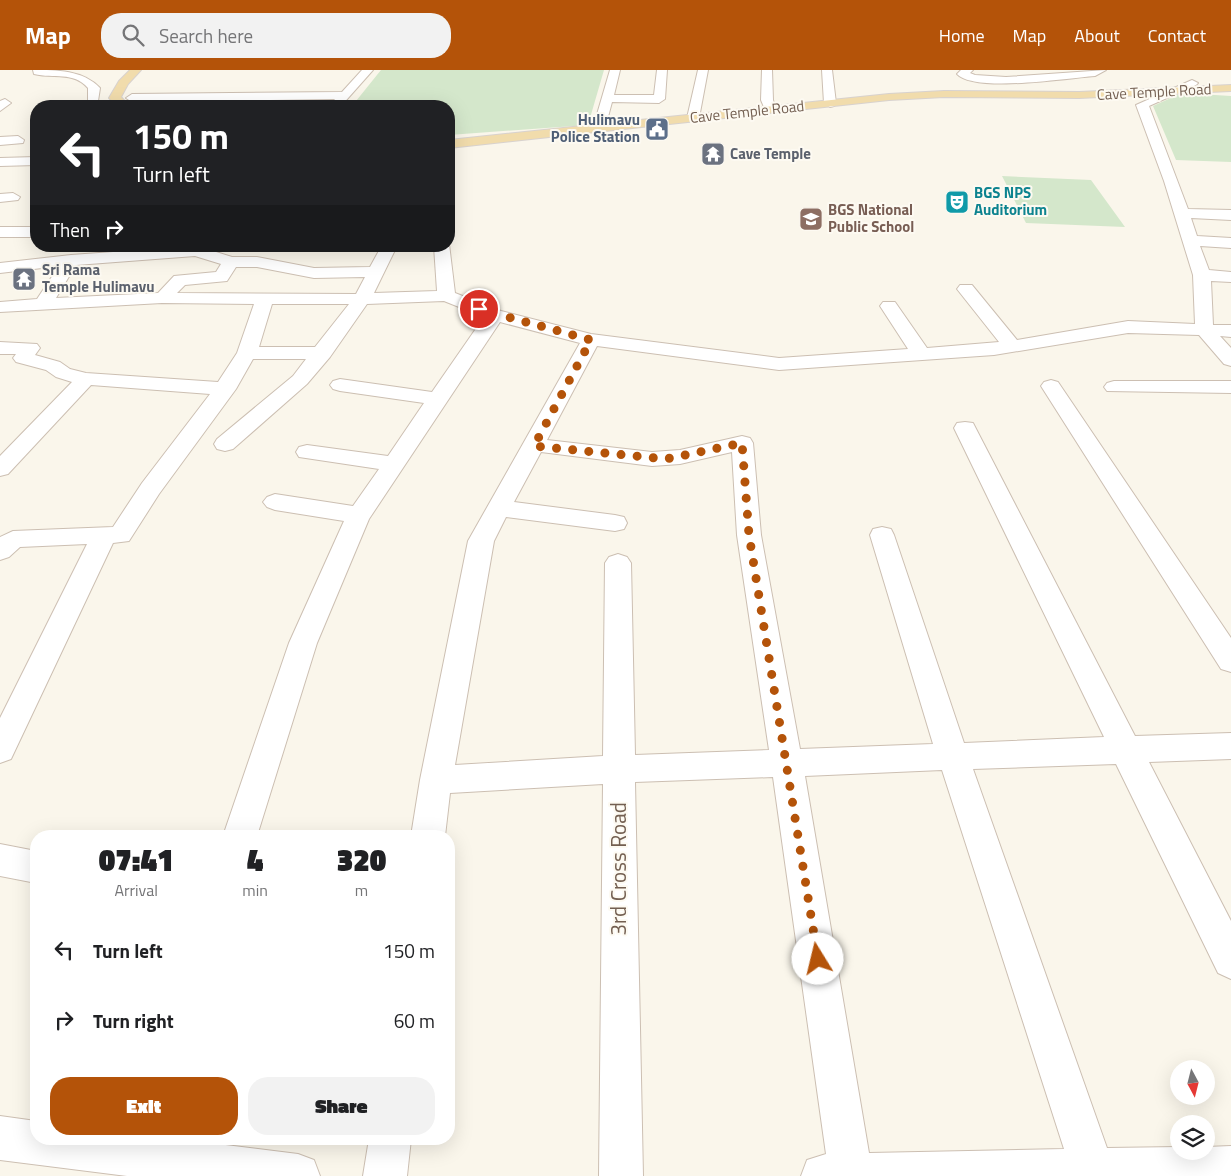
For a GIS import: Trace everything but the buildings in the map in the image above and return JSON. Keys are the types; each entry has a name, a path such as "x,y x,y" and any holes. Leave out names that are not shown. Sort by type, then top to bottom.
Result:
{"main road":[{"path":"119,100 115,98 123,83 140,74"},
{"path":"128,100 140,74"},
{"name":"Cave Temple Road","path":"1047,93 1102,88 1231,82"},
{"name":"Cave Temple Road","path":"455,143 770,109 944,94 1047,93 1079,95 1231,88"}],"street":[{"path":"38,70 38,72 73,72 87,80 94,88 92,100"},
{"path":"340,100 368,70"},
{"path":"599,128 615,70"},
{"path":"605,104 659,98 662,70"},
{"path":"693,118 704,70"},
{"path":"767,70 767,100 770,109"},
{"path":"827,70 830,103"},
{"path":"968,70 962,74 973,78 1003,82 1068,72 1088,73 1101,70"},
{"path":"1068,72 1088,89"},
{"path":"1088,73 1102,88"},
{"path":"1192,83 1142,105 1202,275 1204,330 1231,360"},
{"path":"225,97 235,84"},
{"path":"176,100 225,97 345,95"},
{"path":"0,103 5,103 0,107"},
{"path":"605,104 614,113 614,127"},
{"path":"0,141 18,140"},
{"path":"0,162 30,161"},
{"path":"1181,213 1231,216"},
{"path":"0,232 30,232"},
{"path":"1190,240 1231,243"},
{"path":"0,268 76,253 116,252"},
{"path":"202,252 231,262 257,262 314,273 376,272"},
{"path":"257,262 267,252"},
{"path":"225,444 300,380 323,353 362,299 386,252"},
{"path":"442,252 446,296"},
{"path":"43,304 76,253"},
{"path":"162,298 180,280 221,278 231,262"},
{"path":"1202,275 1231,277"},
{"path":"966,289 1012,346"},
{"path":"0,307 162,298 362,299 446,296 495,315 591,340 779,364 1012,346 1128,327 1231,331"},
{"path":"0,551 13,539 120,535 200,421 226,389 247,353 265,299"},
{"path":"889,306 921,354"},
{"path":"242,830 303,643 359,515 495,315"},
{"path":"429,830 436,780 482,541 591,340"},
{"path":"0,348 30,348 23,358 53,366 63,373 86,379 226,389"},
{"path":"247,353 323,353"},
{"path":"0,469 86,379"},
{"path":"340,385 438,399"},
{"path":"1051,386 1231,661"},
{"path":"1114,387 1231,388"},
{"path":"965,428 1231,960"},
{"path":"534,446 666,459 742,443 749,535 787,763 837,1176 1092,1169 1225,1171"},
{"path":"307,452 394,464"},
{"path":"275,502 359,515"},
{"path":"500,508 615,523"},
{"path":"0,750 104,535"},
{"path":"882,535 953,756 1092,1169"},
{"name":"3rd Cross Road","path":"618,563 622,1176"},
{"path":"1204,621 1231,619"},
{"path":"436,780 618,769 1231,746"},
{"path":"0,860 30,866"},
{"path":"0,1138 30,1142"},
{"path":"55,1145 298,1176"},
{"path":"385,1176 389,1145"}],"green space":[{"path":"381,70 604,70 588,125 455,135 455,100 357,100"},
{"path":"1182,93 1231,96 1231,162 1176,160 1153,106"},
{"path":"1002,176 1091,180 1125,227 1026,223"}],"place":[{"name":"Hulimavu Police Station","path":"657,129"},
{"name":"Cave Temple","path":"713,154"},
{"name":"BGS NPS Auditorium","path":"957,202"},
{"name":"BGS National Public School","path":"811,219"},
{"name":"Sri Rama Temple Hulimavu","path":"24,279"}],"route":[{"path":"479,309 495,315 591,340 534,446 666,459 742,443 749,535 818,959"}]}
